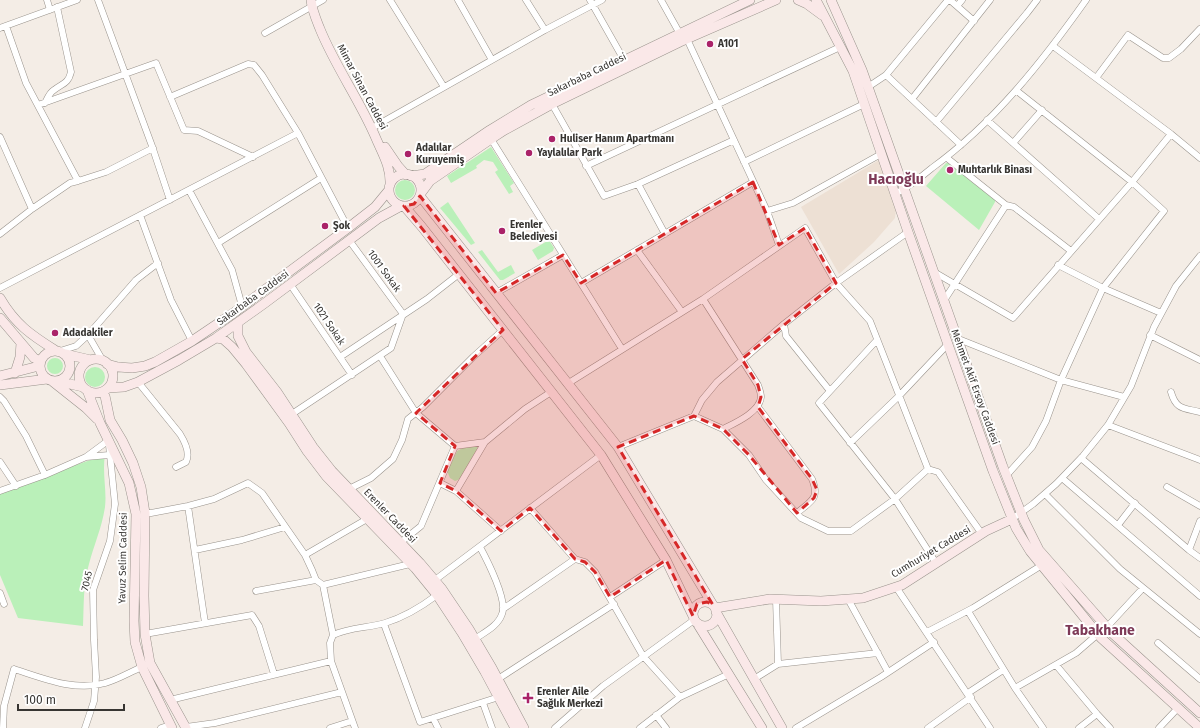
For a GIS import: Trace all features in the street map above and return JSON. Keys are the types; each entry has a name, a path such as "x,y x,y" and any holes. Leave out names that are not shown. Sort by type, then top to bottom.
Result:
{"main road":[{"name":"Sakarbaba Caddesi","path":"420,194 430,181 503,131 552,104 684,37 750,0"},
{"name":"Sakarbaba Caddesi","path":"409,175 425,174 490,130 531,105 624,60 775,0"},
{"path":"775,0 780,0"},
{"path":"798,0 807,4 825,17"},
{"name":"Mehmet Akif Ersoy Caddesi","path":"816,0 853,71 990,463 1016,528 1030,551 1098,634 1200,728"},
{"name":"Mehmet Akif Ersoy Caddesi","path":"832,0 862,70 943,302 1006,476 1020,512 1039,550 1106,627 1200,713"},
{"name":"Mimar Sinan Caddesi","path":"311,4 326,43 372,128 389,168 390,187"},
{"path":"372,128 394,161 419,183 420,194 567,384 618,447 715,608 782,728"},
{"path":"409,175 397,177 390,187 392,200 402,206 422,227 601,455 666,560 695,620 762,728"},
{"name":"Sakarbaba Caddesi","path":"105,362 118,367 145,366 192,341 242,306 375,207 390,187"},
{"path":"402,206 414,204 420,194"},
{"name":"Sakarbaba Caddesi","path":"106,390 124,387 138,382 216,338 379,218 402,206"},
{"path":"0,298 9,313 23,328 60,352 70,363 69,373 62,380 0,385"},
{"path":"1,320 40,364 43,376 52,381 86,408 100,423"},
{"name":"Erenler Caddesi","path":"238,323 238,336 246,352 292,414 313,447 332,471 442,588 475,639 524,728"},
{"name":"Erenler Caddesi","path":"216,338 223,339 232,347 246,364 326,476 438,595 462,633 515,728"},
{"path":"15,373 20,357 21,343"},
{"path":"0,376 15,373 40,364 46,353 60,352 105,362 112,373 111,384 106,390 95,393 52,381"},
{"path":"85,389 80,382 80,371 86,362 91,360"},
{"name":"Yavuz Selim Caddesi","path":"85,389 129,483 136,514 135,642 142,667 171,726"},
{"name":"Yavuz Selim Caddesi","path":"106,390 110,420 133,463 141,487 145,513 145,634 150,663 186,728"},
{"name":"Cumhuriyet Caddesi","path":"715,608 770,599 820,601 862,598 902,585 982,534 1012,519"},
{"path":"704,602 715,608 715,620 712,623 705,626 695,620 693,610 697,604 704,602"}],"street":[{"path":"45,103 53,90 62,86 69,80 71,72 54,9 47,0"},
{"path":"77,0 3,27 26,83 78,181"},
{"path":"98,0 153,148 170,200"},
{"path":"265,33 311,4 323,0"},
{"path":"390,0 444,87"},
{"path":"458,0 492,60"},
{"path":"526,0 545,30"},
{"path":"372,128 545,30 591,2 602,0"},
{"path":"661,0 684,37 717,104 767,211 779,245"},
{"path":"868,87 886,75 949,0 974,21"},
{"path":"957,6 962,0"},
{"path":"912,99 990,0"},
{"path":"936,122 1028,13 1037,0"},
{"path":"895,194 904,190 947,158 1017,91 1053,46 1086,0"},
{"path":"591,2 624,60"},
{"path":"1096,78 1128,35 1163,58 1169,58 1181,49 1200,29"},
{"path":"586,166 840,46"},
{"path":"1053,46 1171,134 1200,158"},
{"path":"38,105 156,63 184,130 198,130 253,157"},
{"path":"170,97 248,64 254,66 262,75 298,133 348,228"},
{"path":"886,75 962,145"},
{"path":"1006,476 1032,447 1046,421 1061,380 1103,288 1164,211 1132,182 1017,91"},
{"path":"552,104 604,196 638,184 734,140"},
{"path":"744,162 864,104"},
{"path":"1013,143 1042,110"},
{"path":"987,120 1100,219"},
{"path":"0,288 298,133"},
{"path":"933,272 1013,318 1132,182 1171,134"},
{"path":"0,137 32,209"},
{"path":"491,139 622,349"},
{"path":"0,234 32,209 70,183 106,172 153,148"},
{"path":"767,211 793,203 881,154"},
{"path":"947,158 1006,205 1014,207 1071,251"},
{"path":"218,243 321,178"},
{"path":"581,283 753,182"},
{"path":"638,184 665,234"},
{"path":"189,190 232,270 242,306"},
{"path":"943,302 1006,205"},
{"path":"140,215 171,300 192,341"},
{"path":"567,384 703,299 804,228 836,283 870,321 928,469"},
{"path":"618,447 694,416 702,400 717,382 742,359 836,283 908,232"},
{"name":"1001 Sokak","path":"349,240 403,314"},
{"path":"637,250 682,312"},
{"path":"496,293 563,255"},
{"path":"1012,519 1033,504 1062,478 1081,458 1108,425 1131,386 1150,335 1161,313 1176,286 1200,256"},
{"path":"60,352 76,346 88,335 136,280 158,262"},
{"path":"1058,265 1103,288 1161,313"},
{"path":"340,358 427,299 459,274"},
{"name":"1021 Sokak","path":"290,284 352,375"},
{"path":"703,299 758,385 761,397 758,407 745,417 723,429"},
{"path":"292,414 391,348 403,314"},
{"path":"784,324 786,336 830,391"},
{"path":"349,489 371,478 393,459 402,440 408,419 423,407 502,330"},
{"path":"88,335 105,362"},
{"path":"1150,335 1200,360"},
{"path":"956,338 1061,380 1124,397"},
{"path":"877,340 819,403 895,499 936,563"},
{"path":"850,443 899,396 948,344"},
{"path":"380,356 416,413 455,446 485,442"},
{"path":"138,382 180,434 184,442 188,458 186,462 176,467"},
{"path":"456,491 485,442 525,409 551,392"},
{"path":"1171,392 1174,401 1179,406 1200,412"},
{"path":"0,397 26,436 45,475"},
{"path":"758,407 812,479 816,490 814,498 797,513"},
{"path":"694,416 723,429 749,455 766,480 801,518 828,531 852,531 895,499 928,469"},
{"path":"1108,425 1200,460"},
{"path":"0,491 45,475 86,457 109,440"},
{"name":"7045","path":"85,728 94,701 96,686 94,590 110,541 115,504 109,455 109,440"},
{"path":"400,543 421,526 455,446"},
{"path":"86,457 109,455"},
{"path":"435,580 601,455"},
{"path":"1081,458 1200,558"},
{"path":"0,462 16,486"},
{"path":"928,469 938,472 982,534"},
{"path":"1062,478 1200,596"},
{"path":"440,482 456,491 501,531"},
{"path":"145,513 188,506 214,499 248,483 262,493 305,555 316,580 323,585 333,636"},
{"path":"1167,487 1200,506"},
{"path":"1045,494 1120,568 1200,634"},
{"path":"1118,525 1135,503"},
{"path":"188,506 205,623"},
{"path":"530,508 575,559 585,562 595,572 643,656 680,697"},
{"path":"305,555 367,519"},
{"path":"1189,550 1200,521"},
{"path":"194,550 242,540 285,527"},
{"path":"475,639 496,624 502,614 503,609 498,587 480,547"},
{"path":"503,609 575,559"},
{"path":"610,597 666,560"},
{"path":"323,585 410,564"},
{"path":"927,632 968,610 1042,565"},
{"path":"256,591 316,580"},
{"path":"896,587 990,728"},
{"path":"1106,627 1143,588"},
{"path":"0,593 4,604"},
{"path":"355,728 331,660 330,642 333,636 343,631 384,624 402,617 418,609 438,595"},
{"path":"776,599 778,664"},
{"path":"848,599 888,672"},
{"path":"498,679 614,604"},
{"path":"968,610 1003,670 1043,728"},
{"path":"145,634 252,615 259,626 274,674"},
{"path":"560,727 603,686 695,620"},
{"path":"384,624 420,722 499,697"},
{"path":"1015,688 1076,653 1098,634"},
{"path":"796,728 934,642"},
{"path":"1158,643 1200,679"},
{"path":"754,679 778,664 878,653"},
{"path":"170,700 331,660"},
{"path":"1056,665 1110,728"},
{"path":"3,728 4,706 14,669 73,686 96,686 142,667"},
{"path":"928,728 1003,670"},
{"path":"640,728 656,714 680,697 729,674"},
{"path":"186,728 215,723 342,692"},
{"path":"483,703 492,728"},
{"path":"1159,728 1178,708"},
{"path":"656,714 666,728"},
{"path":"1079,728 1097,714"},
{"path":"433,718 438,728"},
{"path":"330,728 352,721"},
{"path":"161,728 171,726"}],"highlighted area":[{"path":"753,182 779,245 805,228 836,283 742,359 758,385 761,397 758,407 812,479 817,490 814,498 797,513 749,455 723,429 694,416 618,447 713,605 707,602 697,604 693,616 666,560 610,597 595,572 585,562 575,559 530,508 501,531 456,491 440,483 455,446 416,413 503,330 404,206 414,204 420,196 496,293 563,255 581,283"}],"shaded area":[{"path":"879,160 896,210 895,218 874,242 839,274 801,207"}],"green space":[{"path":"491,147 514,183 510,186 513,192 509,194 495,172 498,170 493,162 484,160 476,166 477,168 451,183 447,176"},
{"path":"946,163 948,163 995,200 979,230 926,186"},
{"path":"405,180 412,183 415,190 412,197 405,200 398,197 395,190 398,183"},
{"path":"448,202 475,243 471,245 440,208"},
{"path":"549,240 554,248 553,251 538,260 532,250"},
{"path":"482,250 498,272 511,265 515,273 503,280 500,280 478,252"},
{"path":"52,358 58,358 63,363 61,372 58,374 52,374 47,369 47,363"},
{"path":"95,367 102,370 105,377 102,384 95,387 88,384 85,377 88,370"},
{"path":"466,446 478,446 461,477 455,481 450,478 447,471 457,451"},
{"path":"105,455 105,507 87,572 84,595 83,626 18,618 0,575 0,491"}],"place":[{"name":"A101","path":"710,44"},
{"name":"Huliser Hanım Apartmanı","path":"552,139"},
{"name":"Yaylalılar Park","path":"529,153"},
{"name":"Adalılar Kuruyemiş","path":"408,154"},
{"name":"Muhtarlık Binası","path":"950,170"},
{"name":"Şok","path":"325,226"},
{"name":"Erenler Belediyesi","path":"502,231"},
{"name":"Adadakiler","path":"55,333"},
{"name":"Erenler Aile Sağlık Merkezi","path":"528,698"}],"district":[{"name":"Hacıoğlu","path":"896,179"},
{"name":"Tabakhane","path":"1100,630"}]}
